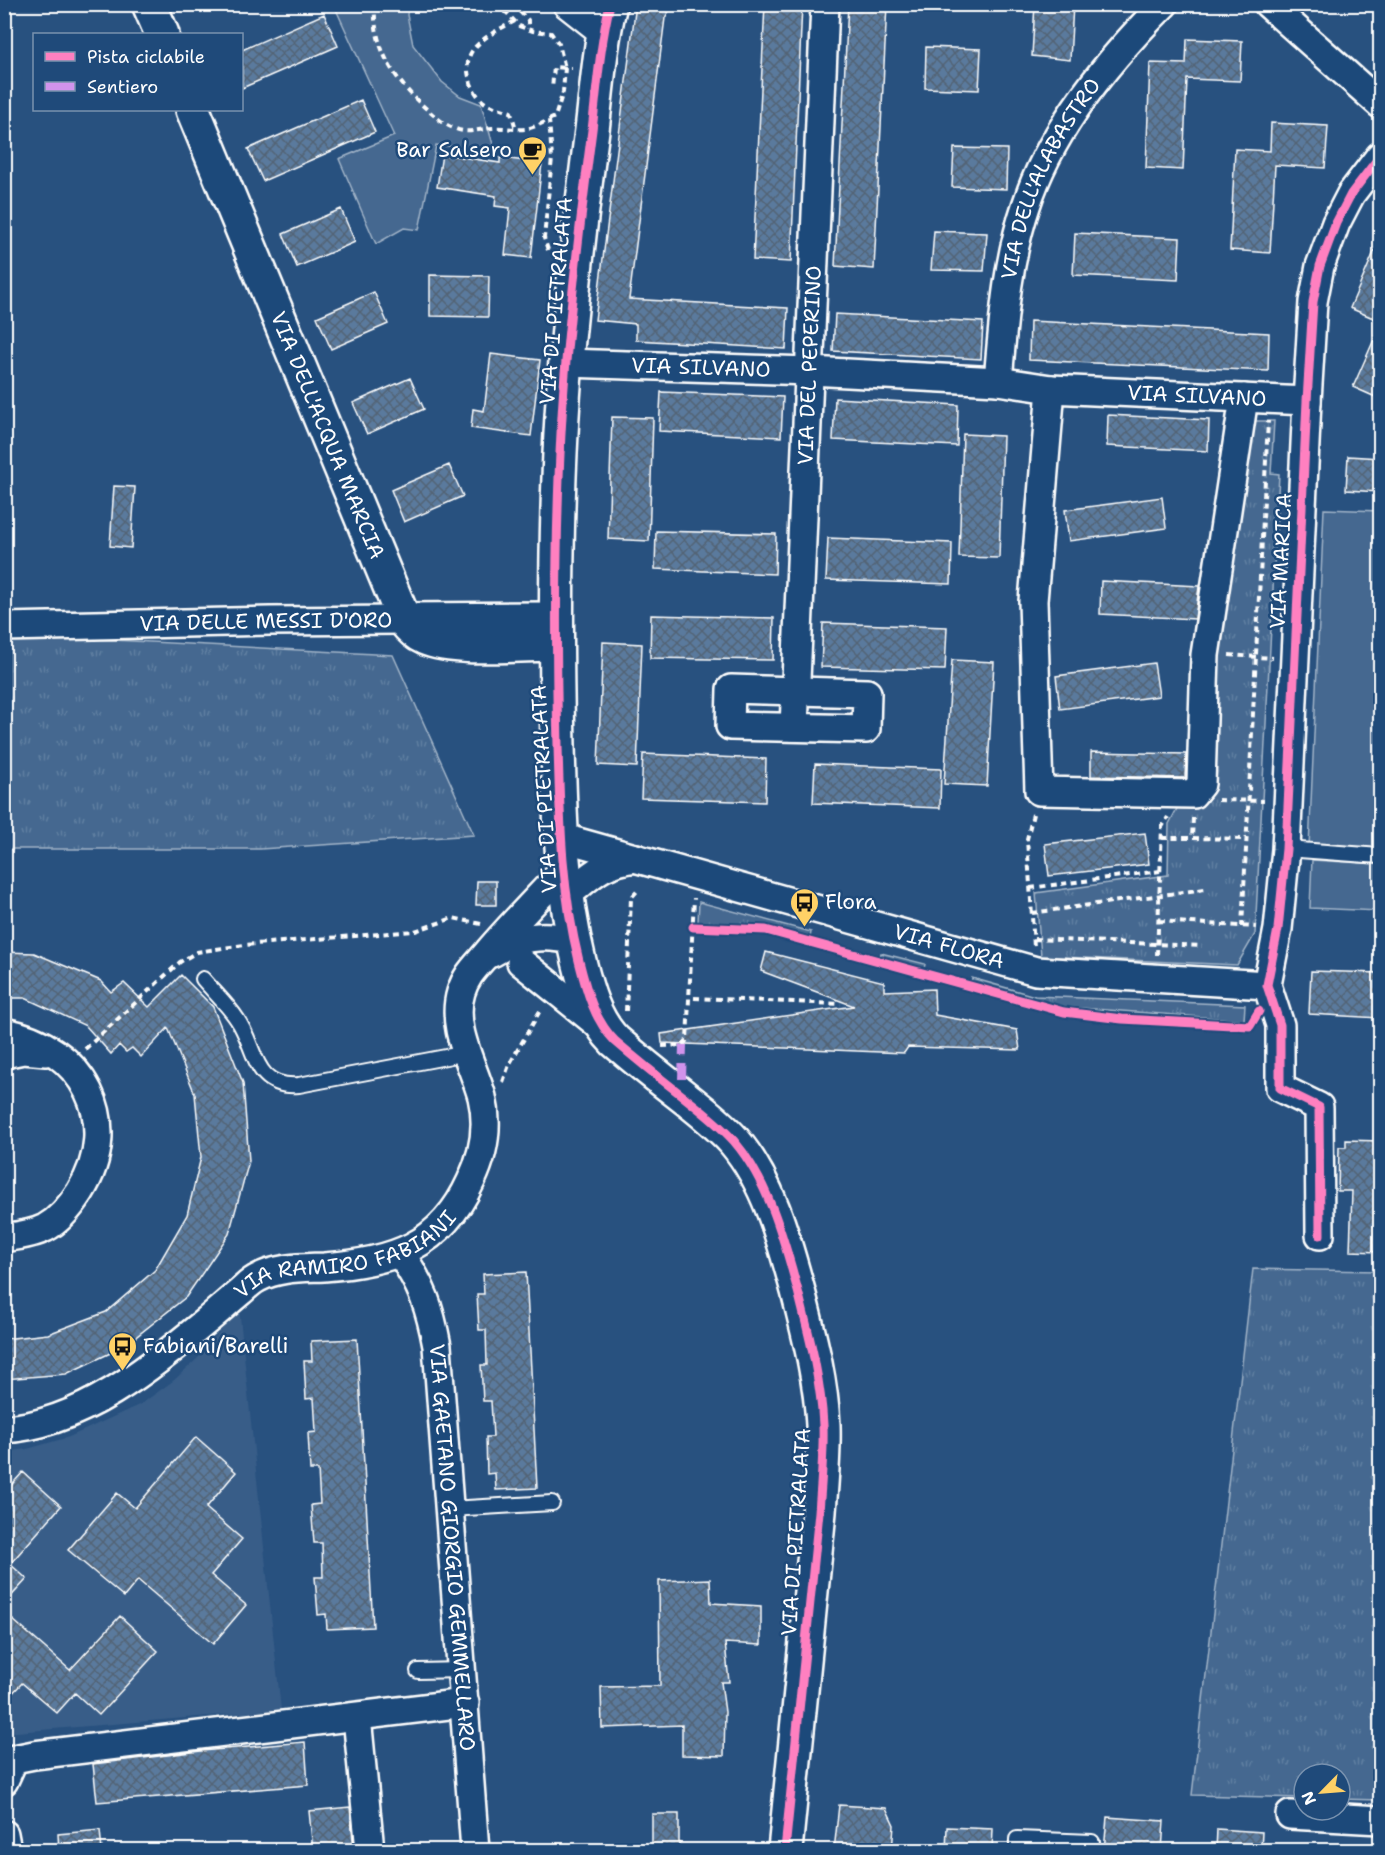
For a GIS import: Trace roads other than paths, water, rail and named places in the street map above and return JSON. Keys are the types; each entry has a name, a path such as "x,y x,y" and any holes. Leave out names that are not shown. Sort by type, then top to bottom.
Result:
{"street":[{"path":"149,4 162,33"},
{"path":"567,4 607,19"},
{"name":"VIA DEL PEPERINO","path":"794,727 825,4"},
{"name":"VIA DELL'ALABASTRO","path":"998,381 1005,303 1011,267 1025,207 1033,185 1044,161 1082,101 1111,63 1164,4"},
{"path":"1268,4 1380,104"},
{"name":"VIA DI PIETRALATA","path":"607,19 585,182 566,363 559,480 556,632 560,837 574,941 592,1005 616,1026 647,1069 713,1120 744,1156 765,1193 774,1215 795,1280 807,1328 820,1398 823,1427 822,1460 819,1512 785,1851"},
{"name":"VIA DELL'ACQUA MARCIA","path":"193,111 404,620"},
{"name":"VIA MARICA","path":"1267,984 1278,929 1286,849 1306,401 1313,302 1320,266 1336,223 1351,194 1380,156"},
{"name":"VIA SILVANO","path":"566,363 810,371 998,381 1051,389 1306,401"},
{"path":"1051,389 1033,601 1039,791 1188,794 1201,784 1204,655 1257,399"},
{"path":"404,620 556,632"},
{"name":"VIA DELLE MESSI D'ORO","path":"4,627 404,620"},
{"path":"731,689 796,691 867,693 866,729 730,726 731,689"},
{"name":"VIA FLORA","path":"560,837 1036,971 1267,984"},
{"name":"VIA FLORA","path":"565,884 604,866 637,858"},
{"name":"VIA RAMIRO FABIANI","path":"4,1429 46,1421 76,1410 124,1384 169,1353 256,1278 279,1270 363,1263 400,1253 430,1237 443,1225 471,1181 485,1142 486,1121 482,1097 459,1022 461,993 470,972 507,930 565,884"},
{"name":"VIA RAMIRO FABIANI","path":"484,958 509,943 519,940 555,937 574,941"},
{"path":"484,958 521,962 547,957 574,941"},
{"path":"521,962 616,1026"},
{"path":"1267,984 1281,1025 1280,1088 1319,1107 1320,1235"},
{"path":"4,1032 28,1038 61,1058 83,1080 95,1110 98,1130 97,1150 92,1170 73,1202 61,1216 44,1228 4,1238"},
{"path":"4,1054 23,1050 61,1058"},
{"name":"VIA GAETANO GIORGIO GEMMELLARO","path":"400,1253 414,1273 424,1294 437,1346 475,1851"},
{"path":"4,1780 14,1759 34,1755 465,1703"},
{"path":"357,1717 370,1851"},
{"path":"1290,1815 1380,1820"},
{"path":"4,1834 7,1851"}],"lane":[{"path":"1286,849 1380,856"},
{"path":"203,979 237,1018 264,1074 270,1080 284,1086 467,1053"},
{"path":"450,1509 552,1503"},
{"path":"418,1671 462,1670"},
{"path":"1017,1851 1017,1839 1092,1842 1092,1851"}],"place":[{"name":"Bar Salsero","path":"533,176"},
{"name":"Flora","path":"804,928"},
{"name":"Fabiani/Barelli","path":"122,1372"}]}
